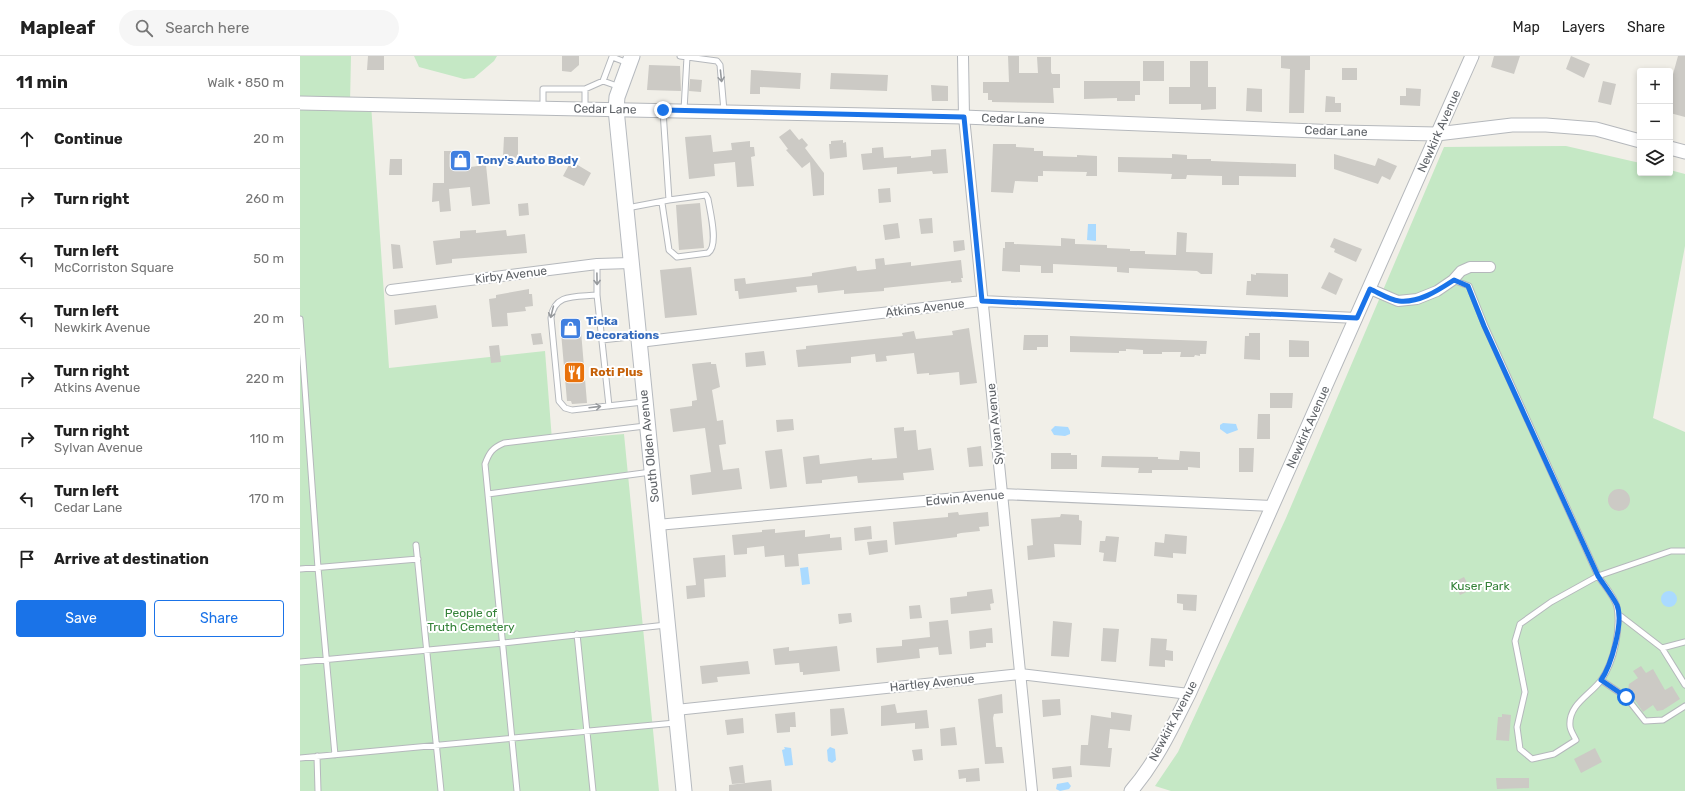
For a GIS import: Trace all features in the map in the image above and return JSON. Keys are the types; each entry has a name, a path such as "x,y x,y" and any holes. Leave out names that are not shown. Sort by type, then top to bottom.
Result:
{"main road":[{"name":"South Olden Avenue","path":"631,60 621,87 616,109 684,791"}],"street":[{"name":"Sylvan Avenue","path":"963,56 964,117 1032,791"},
{"name":"Newkirk Avenue","path":"1131,791 1153,761 1167,738 1189,694 1370,289 1472,56"},
{"name":"Cedar Lane","path":"300,103 964,117 1341,132 1437,134 1512,125 1546,125 1596,129 1637,140"},
{"path":"1673,149 1685,152"},
{"name":"Kirby Avenue","path":"391,290 597,264 631,263"},
{"path":"1370,289 1398,301 1417,299 1437,291 1454,280 1461,271 1470,267 1490,267"},
{"name":"Atkins Avenue","path":"639,339 982,301 1357,318"},
{"name":"Edwin Avenue","path":"657,525 1002,494 1273,506"},
{"name":"Hartley Avenue","path":"676,716 1020,674 1189,694"}],"lane":[{"path":"680,56 717,61 720,65 724,111"},
{"path":"603,81 612,57 631,60"},
{"path":"684,110 687,57"},
{"path":"543,107 542,89 585,89 603,81 621,87"},
{"path":"585,89 585,108"},
{"path":"663,110 669,200"},
{"path":"626,208 662,203 669,200 706,196 708,199 714,243 712,251 708,253 677,257 669,250 662,203"},
{"path":"597,264 597,295 609,406"},
{"path":"1454,280 1468,286 1484,326 1598,576 1617,606 1618,631 1606,674 1580,700 1572,714 1570,727 1576,740 1554,754 1532,759 1520,749 1516,727 1525,692 1515,641 1520,624 1551,602 1598,576 1671,551 1685,551"},
{"path":"597,295 566,298 557,301 552,308 551,318 559,401 564,408 572,410 645,402"},
{"path":"300,319 318,568 336,755"},
{"path":"602,340 639,339"},
{"path":"517,791 485,464 488,455 494,448 504,443 647,426"},
{"path":"488,494 652,472"},
{"path":"416,545 437,746 440,791"},
{"path":"300,569 418,559"},
{"path":"1618,614 1662,648 1685,685"},
{"path":"300,662 503,643 667,625"},
{"path":"577,634 593,791"},
{"path":"1662,648 1685,642"},
{"path":"1601,680 1626,697 1645,721 1663,720 1685,706"},
{"path":"300,758 587,731 676,716"},
{"path":"317,756 318,791"}],"green space":[{"name":"People of Truth Cemetery","path":"300,56 351,56 350,103 371,104 389,368 545,351 552,440 624,434 659,791 300,791"},
{"path":"414,56 497,56 494,61 474,78 464,79 419,67"},
{"name":"Kuser Park","path":"1566,146 1637,162 1637,176 1673,176 1673,171 1685,174 1685,246 1653,418 1685,432 1685,791 1171,791 1155,786 1178,752 1286,518 1444,147"}],"water":[{"path":"1088,224 1096,224 1096,241 1087,240"},
{"path":"1223,423 1236,424 1238,430 1227,434 1220,429 1220,425"},
{"path":"1055,426 1068,427 1070,434 1065,436 1054,435 1051,430"},
{"path":"808,567 810,584 802,585 800,568"},
{"path":"1669,591 1675,593 1677,599 1675,605 1669,607 1663,605 1661,599 1663,593"},
{"path":"784,747 791,748 793,765 785,766 782,750 785,749"},
{"path":"830,747 835,749 836,760 832,763 828,761 827,750"},
{"path":"1068,782 1071,786 1069,789 1060,791 1056,789 1057,784"}],"building":[{"path":"368,56 384,56 384,70 367,70"},
{"path":"562,56 579,56 579,65 571,72 562,71"},
{"path":"1008,56 1019,56 1019,73 1038,73 1037,57 1051,57 1052,74 1060,74 1060,88 1053,88 1054,103 992,102 992,100 988,100 988,93 983,93 983,82 1009,82"},
{"path":"1281,56 1310,56 1310,70 1305,70 1304,113 1289,113 1290,69 1281,68"},
{"path":"1494,56 1520,56 1514,74 1491,67"},
{"path":"1571,56 1590,64 1584,78 1566,69"},
{"path":"1678,56 1685,56 1685,117 1673,114 1673,74"},
{"path":"1143,61 1164,61 1164,81 1143,81"},
{"path":"1190,61 1208,61 1208,87 1216,87 1216,109 1201,110 1201,104 1169,104 1169,87 1190,87"},
{"path":"649,65 680,66 681,91 647,90"},
{"path":"1342,68 1357,68 1357,80 1342,80"},
{"path":"751,70 801,73 800,89 760,87 760,94 750,94"},
{"path":"831,73 888,75 887,91 830,89"},
{"path":"690,79 702,80 701,92 689,91"},
{"path":"1084,81 1140,81 1140,95 1135,95 1135,101 1117,101 1117,98 1084,99"},
{"path":"1603,81 1616,84 1611,105 1598,102"},
{"path":"931,85 948,86 948,101 932,101"},
{"path":"1247,88 1262,89 1262,112 1246,111"},
{"path":"1406,88 1421,89 1420,106 1400,105 1400,96 1406,96"},
{"path":"1326,96 1335,97 1335,103 1341,103 1341,112 1325,112"},
{"path":"790,129 799,140 802,138 808,145 805,148 824,173 824,195 813,196 810,162 802,168 786,150 788,149 779,137"},
{"path":"711,135 713,152 732,150 731,143 750,141 750,147 754,147 755,156 751,157 754,186 737,187 735,162 714,164 715,176 689,179 685,137"},
{"path":"504,137 518,137 518,158 503,157"},
{"path":"843,140 843,143 846,142 847,157 830,159 829,144 831,144 831,141"},
{"path":"993,144 1016,144 1016,147 1034,148 1034,151 1043,151 1043,156 1097,156 1097,176 1086,176 1087,172 1043,171 1043,176 1038,176 1038,182 1015,181 1013,193 991,192"},
{"path":"883,147 884,158 931,156 931,150 946,149 948,173 933,174 932,171 897,174 897,167 863,170 861,154 872,153 872,148"},
{"path":"444,151 469,151 470,167 486,165 490,204 472,206 470,187 449,189 451,211 440,212 439,201 432,202 433,183 444,183"},
{"path":"1172,154 1187,155 1187,159 1211,159 1211,161 1296,164 1296,177 1239,176 1239,185 1222,185 1222,176 1187,175 1186,179 1171,179 1172,174 1118,172 1118,157 1172,158"},
{"path":"1334,154 1375,166 1378,158 1397,166 1390,180 1382,176 1378,184 1334,169"},
{"path":"390,159 402,159 402,175 389,175"},
{"path":"571,161 591,173 584,186 563,176"},
{"path":"890,188 891,202 879,203 878,189"},
{"path":"528,203 529,215 519,216 518,204"},
{"path":"700,203 704,248 679,250 676,205"},
{"path":"932,218 933,233 921,234 919,219"},
{"path":"898,223 900,238 885,240 883,225"},
{"path":"476,230 476,233 506,230 507,236 525,234 527,253 452,259 452,263 436,265 433,241 460,238 460,231"},
{"path":"1177,232 1187,233 1186,252 1213,253 1212,274 1201,274 1197,271 1129,268 1129,273 1117,272 1117,267 1053,264 1053,273 1041,273 1041,266 1020,265 1020,272 1002,271 1003,248 1005,248 1005,242 1014,242 1014,244 1061,246 1061,238 1075,239 1075,244 1107,245 1107,248 1145,251 1145,254 1176,255"},
{"path":"1334,238 1362,249 1356,262 1334,252 1335,249 1330,247"},
{"path":"964,240 965,250 954,252 953,241"},
{"path":"391,244 400,245 403,268 393,269"},
{"path":"884,258 885,265 911,262 911,266 961,260 962,282 951,283 951,281 884,288 884,291 844,294 844,290 818,293 817,285 796,287 797,292 739,299 738,291 735,291 734,279 745,278 746,284 812,276 812,273 856,266 857,271 876,269 875,259"},
{"path":"691,267 697,315 665,318 660,270"},
{"path":"1329,272 1343,279 1336,295 1321,288"},
{"path":"1256,273 1288,274 1288,297 1246,295 1247,281 1251,281 1251,274 1256,275"},
{"path":"529,289 529,294 532,294 533,306 525,307 526,311 507,313 508,326 492,327 489,299 496,298 496,295"},
{"path":"436,305 438,318 395,325 394,310"},
{"path":"580,319 587,403 572,404 571,401 567,401 560,321"},
{"path":"969,328 977,383 960,385 959,372 929,375 929,373 917,374 914,353 886,356 887,361 876,362 875,354 851,357 851,363 798,367 796,350 806,349 806,346 903,336 902,333 914,331 916,339 953,335 952,331"},
{"path":"541,333 543,344 533,345 531,334"},
{"path":"1249,333 1260,333 1260,360 1244,359 1245,336 1249,336"},
{"path":"1024,335 1048,335 1048,347 1037,347 1037,350 1023,350"},
{"path":"1070,336 1207,341 1206,354 1200,354 1200,356 1195,355 1194,357 1180,357 1181,352 1143,354 1143,350 1126,349 1126,351 1119,351 1119,353 1070,352"},
{"path":"1289,340 1309,341 1309,357 1289,357"},
{"path":"499,345 501,362 491,363 489,346"},
{"path":"764,351 766,365 746,367 745,353"},
{"path":"711,362 711,364 716,364 720,387 712,390 717,421 723,420 726,444 719,445 723,470 739,468 742,489 692,495 690,475 711,472 705,428 673,432 670,409 692,406 692,401 697,400 692,364"},
{"path":"1270,393 1293,393 1292,408 1270,408"},
{"path":"1258,414 1270,414 1270,439 1257,439"},
{"path":"793,419 794,430 777,432 776,420"},
{"path":"904,427 904,431 916,430 918,450 931,448 934,470 903,473 904,480 858,483 857,476 822,480 822,483 806,484 803,457 819,455 820,464 872,458 872,460 897,458 894,428"},
{"path":"981,446 983,466 969,467 967,448"},
{"path":"1239,448 1254,448 1253,472 1239,472"},
{"path":"782,449 787,487 770,489 765,451"},
{"path":"1180,451 1200,452 1200,468 1188,467 1188,470 1152,470 1152,473 1138,473 1139,468 1101,467 1102,456 1158,457 1158,459 1179,460"},
{"path":"1051,453 1071,453 1071,455 1077,455 1077,469 1051,469"},
{"path":"1619,489 1627,492 1630,500 1627,508 1619,511 1611,508 1608,500 1611,492"},
{"path":"958,512 959,515 988,512 989,526 979,527 980,531 957,534 957,537 895,545 893,522 948,517 948,513"},
{"path":"1061,514 1079,515 1079,520 1082,521 1081,545 1054,544 1055,557 1028,560 1027,546 1033,545 1031,519 1060,517"},
{"path":"871,526 872,539 855,541 854,528"},
{"path":"775,529 775,533 805,530 805,537 830,534 830,538 841,537 842,550 798,554 799,566 785,567 784,555 765,557 764,546 747,548 747,554 734,555 732,535"},
{"path":"1165,534 1187,536 1186,554 1173,553 1173,558 1154,556 1155,542 1164,543"},
{"path":"1106,536 1119,537 1116,562 1103,561 1104,553 1099,552 1100,541 1105,541"},
{"path":"887,540 888,552 869,555 867,542"},
{"path":"725,555 726,577 704,579 705,597 687,599 686,586 696,585 693,558"},
{"path":"1464,577 1471,590 1460,595 1454,582"},
{"path":"992,589 994,603 990,604 991,610 951,614 950,598 967,596 967,592"},
{"path":"1177,594 1197,595 1196,611 1183,610 1183,604 1177,603"},
{"path":"920,605 922,618 910,619 909,606"},
{"path":"851,613 852,622 839,624 838,614"},
{"path":"948,620 952,654 939,655 938,647 919,649 920,658 877,663 876,648 902,646 902,640 930,637 929,622"},
{"path":"1053,621 1072,623 1069,657 1051,656"},
{"path":"992,628 993,643 986,643 986,647 970,649 969,631"},
{"path":"1103,628 1119,629 1116,662 1101,661"},
{"path":"1151,638 1167,639 1166,650 1173,651 1173,661 1165,660 1165,667 1149,666"},
{"path":"837,646 840,671 803,675 803,672 800,672 799,663 775,665 773,649 789,647 789,651"},
{"path":"748,661 750,674 717,677 718,682 702,684 700,666"},
{"path":"1641,666 1646,673 1653,669 1665,690 1672,686 1680,699 1663,710 1657,711 1653,705 1643,712 1628,690 1629,684 1638,678 1633,671"},
{"path":"1002,694 1003,713 994,714 993,718 996,747 1002,747 1004,763 985,764 978,699"},
{"path":"1060,699 1061,715 1043,717 1042,700"},
{"path":"895,704 897,713 927,710 929,728 915,729 915,723 881,726 881,706"},
{"path":"844,708 848,734 831,736 830,709"},
{"path":"795,712 796,727 790,727 790,732 777,733 775,714"},
{"path":"1111,712 1132,715 1130,731 1110,729 1108,748 1112,748 1110,767 1080,765 1081,745 1088,745 1091,715 1111,718"},
{"path":"1502,714 1511,715 1509,741 1496,740 1498,717 1502,717"},
{"path":"743,718 744,733 727,735 725,720"},
{"path":"955,727 957,745 941,746 940,729"},
{"path":"1595,748 1602,762 1581,773 1574,759"},
{"path":"922,749 923,760 914,761 912,750"},
{"path":"743,765 745,783 732,784 729,767"},
{"path":"1071,766 1072,777 1053,779 1052,768"},
{"path":"979,768 980,781 966,782 966,778 959,779 958,770"},
{"path":"1496,778 1529,778 1529,788 1497,789"},
{"path":"771,780 772,791 729,791 729,785"}],"place":[{"name":"Tony's Auto Body","path":"460,160"},
{"name":"Ticka Decorations","path":"570,328"},
{"name":"Roti Plus","path":"575,372"}],"route":[{"path":"663,110 964,117 982,301 1357,318 1370,289 1398,301 1417,299 1437,291 1454,280 1468,286 1484,326 1598,576 1617,606 1618,631 1606,674 1601,680 1626,697"}]}
